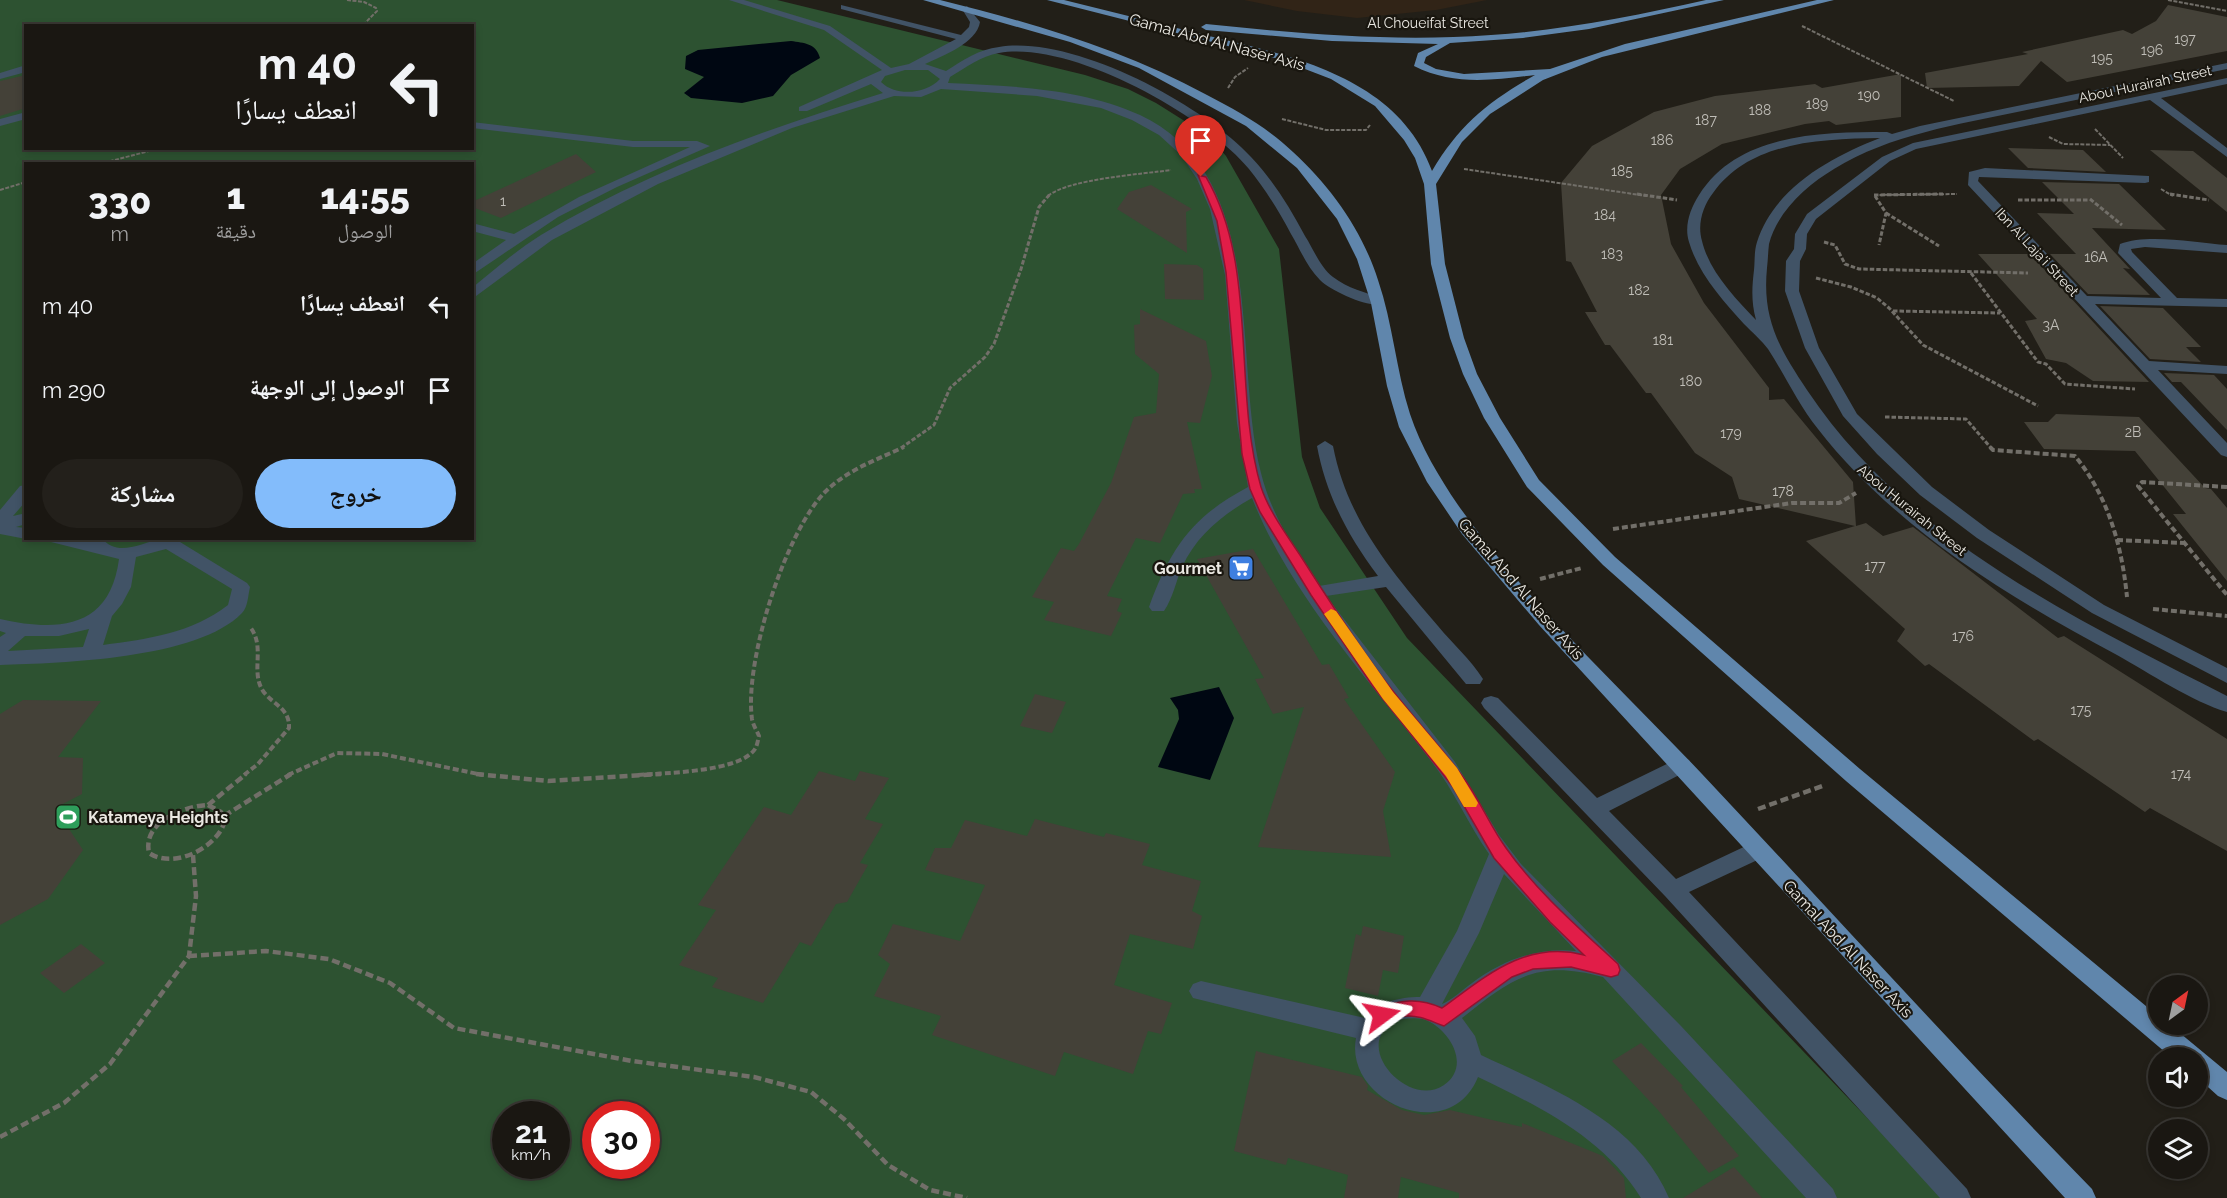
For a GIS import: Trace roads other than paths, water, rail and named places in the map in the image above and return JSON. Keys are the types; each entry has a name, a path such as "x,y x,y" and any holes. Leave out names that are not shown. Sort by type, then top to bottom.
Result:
{"main road":[{"name":"Gamal Abd Al Naser Axis","path":"928,0 1090,43 1171,78 1256,126 1284,149 1338,208 1358,241 1378,301 1395,384 1417,450 1460,520 1514,585 1682,765 1986,1100 2084,1198"},
{"name":"Gamal Abd Al Naser Axis","path":"1052,0 1283,57 1335,77 1378,104 1409,138 1430,184 1438,264 1457,338 1470,374 1508,447 1533,483 1609,561 1854,775 2178,1047"},
{"name":"Al Choueifat Street","path":"1135,19 1312,36 1455,40 1605,25 1719,0"},
{"path":"1430,184 1461,135 1489,109 1554,70 1610,49 1828,0"},
{"path":"1455,40 1428,51 1422,55 1418,64 1436,73 1468,78 1554,70"},
{"path":"2208,1072 2227,1088"}],"street":[{"path":"734,0 827,28 888,70"},
{"path":"844,8 959,41 988,53"},
{"path":"912,66 959,41 974,28 975,22 967,9"},
{"path":"474,293 539,242 654,181 788,126 894,93 925,92 988,53 1018,48 1071,59 1125,77 1166,99 1217,133 1245,157 1270,189 1321,274 1347,291 1378,301"},
{"path":"474,269 515,237 643,171 834,97 888,70 912,66 934,69 943,81 1038,93 1091,103 1135,118 1158,130 1175,142 1196,166 1214,198 1223,229 1231,272 1248,454 1256,489 1275,527 1316,592 1388,696 1455,777 1500,854 1556,917 1708,1069 1824,1198"},
{"name":"Abou Hurairah Street","path":"2227,66 2135,87 1985,116 1901,135 1874,144 1822,171 1793,192 1773,220 1762,243 1758,296 1772,346 1798,393 1846,456 1873,482 1945,539 2037,603 2227,705"},
{"path":"0,76 24,69"},
{"path":"876,78 878,87 894,93"},
{"name":"Abou Hurairah Street","path":"2227,81 1913,146 1886,159 1811,217 1801,234 1800,249 1793,261 1792,273 1792,291 1812,348 1851,416 1883,451 1926,491 2036,570 2098,609 2227,676"},
{"path":"2135,87 2155,97 2227,154"},
{"path":"0,123 24,116"},
{"path":"474,125 650,145 721,139"},
{"path":"1772,346 1742,314 1706,264 1695,242 1698,203 1719,174 1736,163 1770,148 1797,141 1840,135 1901,135"},
{"path":"616,142 636,158 643,171"},
{"name":"Ibn Al Laja'i Street","path":"2145,179 1985,172 1973,175 1972,182 2227,452"},
{"path":"474,227 515,237"},
{"path":"2172,301 2125,253 2125,247 2145,243 2227,249"},
{"path":"2082,300 2227,303"},
{"path":"2144,365 2227,370"},
{"path":"1324,446 1339,498 1353,525 1390,580 1473,679"},
{"path":"1158,607 1177,557 1189,537 1219,510 1256,489"},
{"path":"0,520 24,492"},
{"path":"0,527 24,519"},
{"path":"0,527 24,533"},
{"path":"0,658 90,655 159,644 196,631 229,615 240,602 243,594 241,586 171,540 128,553 111,552 95,543 72,540"},
{"path":"90,655 104,614 115,601 126,574 128,553"},
{"path":"1316,592 1390,580"},
{"path":"0,625 21,629 74,627 104,614"},
{"path":"0,648 21,629"},
{"path":"1491,703 1673,890 1958,1198"},
{"path":"1595,808 1682,765"},
{"path":"1673,890 1758,850"},
{"path":"1435,1014 1452,967 1473,925 1500,854"},
{"path":"1435,1014 1505,972 1524,964 1551,958 1571,959 1611,970"},
{"path":"1201,992 1369,1030"},
{"path":"1403,1008 1435,1014 1464,1037 1471,1062 1465,1083 1448,1098 1422,1102 1396,1094 1375,1076 1365,1053 1369,1030 1382,1015 1403,1008"},
{"path":"1471,1062 1584,1118 1619,1146 1648,1181 1656,1198"}],"place":[{"name":"Gourmet","path":"1241,568"},
{"name":"Katameya Heights","path":"68,817"}]}
